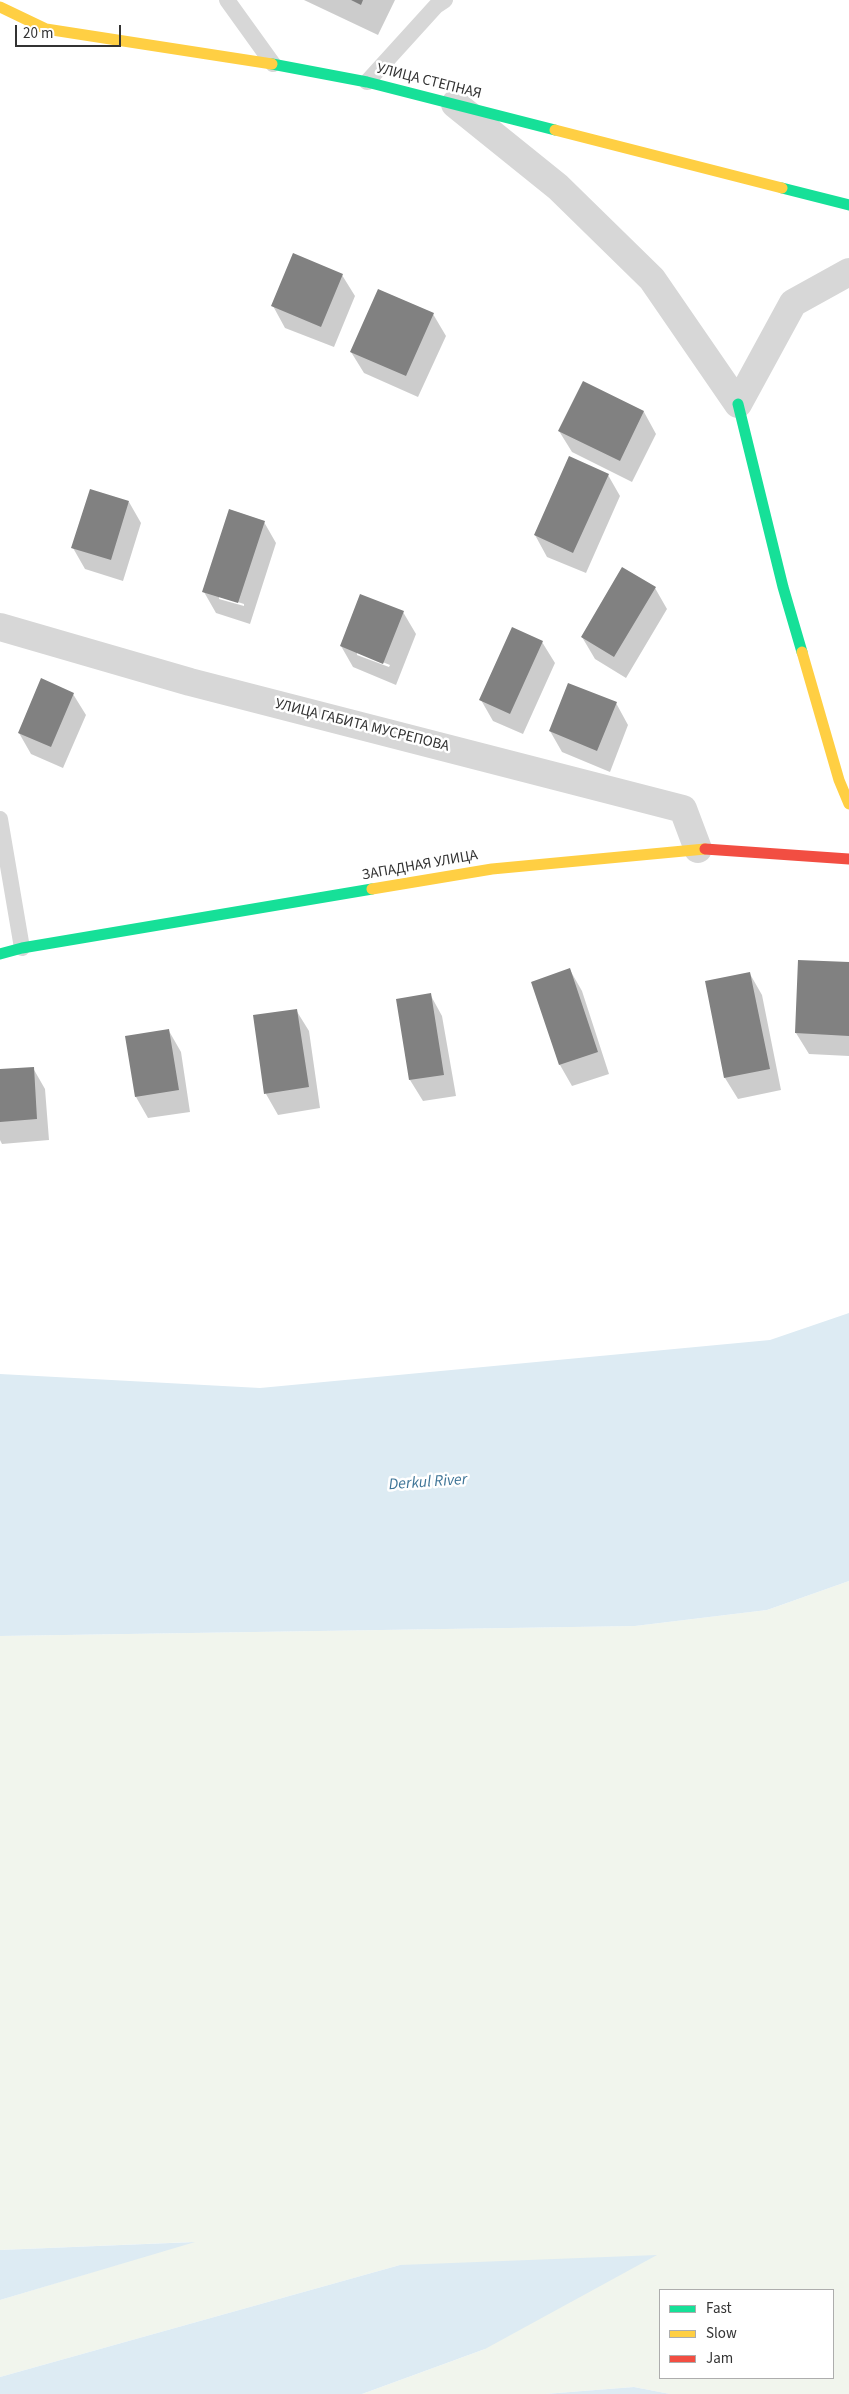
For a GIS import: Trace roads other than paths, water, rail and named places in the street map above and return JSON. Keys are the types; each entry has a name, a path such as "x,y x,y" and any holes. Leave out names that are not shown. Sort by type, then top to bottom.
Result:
{"street":[{"name":"УЛИЦА СТЕПНАЯ","path":"0,7 46,29 272,64 367,82 849,205"},
{"path":"455,104 558,187 652,279 738,404 783,587 839,780 849,804"},
{"path":"738,404 793,303 849,272"},
{"name":"УЛИЦА ГАБИТА МУСРЕПОВА","path":"0,627 190,682 683,809 698,849"},
{"name":"ЗАПАДНАЯ УЛИЦА","path":"0,954 22,948 492,869 698,849 849,860"}],"lane":[{"path":"227,0 272,64"},
{"path":"367,82 436,6 445,0"},
{"path":"0,819 22,948"}],"water":[{"name":"Derkul River","path":"849,1313 849,1581 767,1610 635,1626 0,1636 0,1374 260,1388 770,1340"},
{"path":"195,2242 0,2300 0,2250"},
{"path":"657,2255 485,2349 362,2394 0,2394 0,2377 400,2265"},
{"path":"634,2387 670,2394 545,2394"}]}
